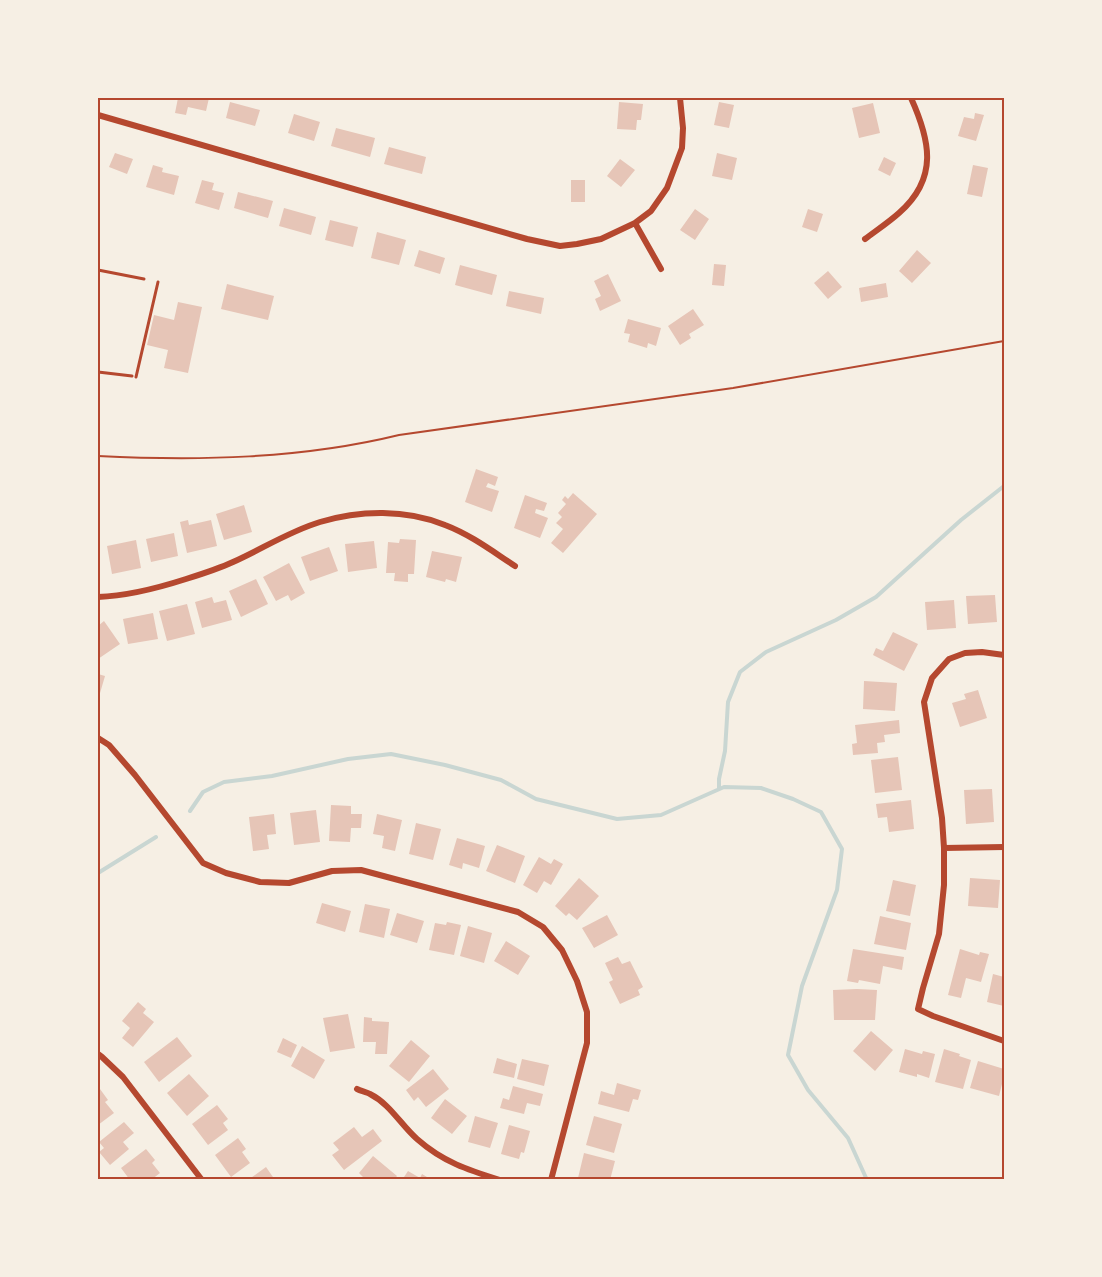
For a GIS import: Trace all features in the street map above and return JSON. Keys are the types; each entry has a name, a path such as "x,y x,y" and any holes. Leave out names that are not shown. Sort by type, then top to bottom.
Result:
{"street":[{"path":"98,115 560,246 601,239 635,223 651,211 667,188 682,148 680,98"},
{"path":"865,238 899,213 912,200 921,186 927,169 927,140 920,116 911,98"},
{"path":"635,223 661,269"},
{"path":"98,597 110,597 169,584 231,563 320,522 373,513 414,516 442,524 469,535 515,566"},
{"path":"1005,655 982,652 965,653 950,659 932,678 924,702 942,818 944,885 939,934 918,1009 933,1017 1005,1041"},
{"path":"98,738 109,745 135,775 203,863 226,873 260,882 289,883 332,871 361,870 518,912 543,927 562,950 577,981 587,1012 587,1043 551,1179"},
{"path":"944,848 1005,847"},
{"path":"98,1054 123,1077 202,1179"},
{"path":"357,1089 370,1094 390,1109 418,1140 441,1157 465,1169 500,1179"}],"lane":[{"path":"98,270 144,279"},
{"path":"98,372 134,376 158,282"}],"path":[{"path":"98,456 145,459 200,458 254,456 336,448 399,435 615,406 784,380 1005,341"}],"building":[{"path":"178,98 209,98 206,111 188,107 186,115 175,113"},
{"path":"230,102 260,110 255,126 226,118"},
{"path":"619,102 643,104 641,120 637,120 636,130 617,129"},
{"path":"719,102 734,105 729,128 714,125"},
{"path":"873,103 880,133 859,138 852,108"},
{"path":"975,113 984,115 976,141 958,136 964,117 974,119"},
{"path":"294,114 320,122 314,141 288,133"},
{"path":"336,128 375,138 370,157 331,146"},
{"path":"389,147 426,157 422,174 384,164"},
{"path":"115,153 133,159 127,174 109,167"},
{"path":"717,153 737,158 732,180 712,176"},
{"path":"884,157 896,163 890,176 878,170"},
{"path":"620,159 635,170 621,187 607,176"},
{"path":"153,165 163,168 162,172 179,176 174,195 146,187"},
{"path":"973,165 988,168 982,197 967,194"},
{"path":"202,180 214,183 212,190 224,193 219,210 195,203"},
{"path":"571,180 585,180 585,202 571,202"},
{"path":"238,192 273,201 268,218 234,208"},
{"path":"284,208 316,217 311,235 279,226"},
{"path":"695,209 709,219 695,240 680,230"},
{"path":"808,209 823,214 817,232 802,227"},
{"path":"330,220 358,227 353,247 325,240"},
{"path":"377,232 406,240 399,265 371,258"},
{"path":"419,250 445,258 440,274 414,266"},
{"path":"917,250 931,263 912,283 899,271"},
{"path":"714,264 726,265 724,286 712,285"},
{"path":"460,265 497,275 492,295 455,285"},
{"path":"828,271 842,287 828,299 814,283"},
{"path":"608,274 621,301 600,311 595,299 601,296 594,281"},
{"path":"886,283 888,297 861,302 859,288"},
{"path":"227,284 274,296 268,320 221,309"},
{"path":"509,291 544,298 541,314 506,306"},
{"path":"178,302 202,307 188,373 164,368 168,350 147,345 154,315 174,320"},
{"path":"693,309 704,325 689,334 691,338 680,345 668,326"},
{"path":"628,319 661,328 656,346 648,343 647,348 628,342 630,334 624,333"},
{"path":"476,469 498,477 495,486 488,483 486,487 499,491 492,512 465,502"},
{"path":"573,493 597,514 563,553 551,543 563,529 556,523 562,517 558,513 566,504 562,500 565,496 568,499"},
{"path":"525,495 547,503 544,511 536,509 535,513 548,518 540,538 514,528"},
{"path":"244,505 252,532 224,540 216,514"},
{"path":"188,520 189,525 211,520 217,546 187,553 180,522"},
{"path":"174,533 178,556 151,562 146,539"},
{"path":"400,539 416,540 414,574 408,574 408,582 394,581 395,573 386,573 388,542 399,543"},
{"path":"136,540 141,568 112,574 107,546"},
{"path":"374,541 377,568 348,572 345,544"},
{"path":"329,547 338,571 310,581 301,557"},
{"path":"432,551 462,557 456,582 446,579 445,582 426,577"},
{"path":"289,563 305,593 291,601 288,595 276,601 263,577"},
{"path":"256,579 268,604 241,617 229,591"},
{"path":"995,595 997,622 968,624 966,596"},
{"path":"212,597 214,603 226,600 232,620 202,628 195,602"},
{"path":"954,600 956,628 927,630 925,602"},
{"path":"187,604 195,634 167,641 159,611"},
{"path":"153,613 158,639 128,644 123,619"},
{"path":"104,621 120,644 98,659 98,626"},
{"path":"893,632 918,644 904,671 873,655 876,648 883,651"},
{"path":"98,674 105,676 98,700"},
{"path":"864,681 897,683 895,711 863,709"},
{"path":"978,690 987,718 960,727 952,703 966,699 964,694"},
{"path":"899,720 900,733 884,735 885,742 877,743 878,753 853,755 852,744 857,743 855,725"},
{"path":"898,757 902,790 875,793 871,760"},
{"path":"992,789 994,822 966,824 964,790"},
{"path":"911,800 914,829 889,832 887,817 878,818 876,804"},
{"path":"331,805 351,806 351,814 362,814 361,828 351,828 350,842 329,841"},
{"path":"316,810 320,842 294,845 290,813"},
{"path":"274,814 276,834 267,835 269,849 253,851 249,817"},
{"path":"377,814 402,820 395,851 382,848 384,836 373,834"},
{"path":"416,823 441,829 433,860 409,854"},
{"path":"457,838 485,846 479,868 463,863 462,869 449,865"},
{"path":"497,845 525,856 515,883 486,871"},
{"path":"539,857 551,864 554,859 563,864 551,885 544,881 537,893 523,885"},
{"path":"579,878 599,896 577,920 569,913 566,916 555,906"},
{"path":"970,878 1000,880 998,908 968,906"},
{"path":"893,880 916,885 910,916 886,911"},
{"path":"322,903 351,911 345,932 316,923"},
{"path":"365,904 390,909 384,938 359,932"},
{"path":"397,913 424,921 417,943 390,935"},
{"path":"607,915 618,935 594,948 582,928"},
{"path":"880,916 911,923 906,950 874,944"},
{"path":"447,922 461,925 454,955 429,950 435,923 446,925"},
{"path":"468,926 492,933 484,963 460,956"},
{"path":"506,941 530,956 518,975 494,961"},
{"path":"853,949 904,957 902,970 883,966 880,984 859,980 858,983 847,981"},
{"path":"960,949 979,955 980,952 989,954 981,982 966,978 961,998 948,995"},
{"path":"618,957 622,964 630,961 643,987 638,990 640,995 620,1004 609,982 613,980 605,963"},
{"path":"993,974 1004,977 1004,1006 987,1002"},
{"path":"833,990 877,990 875,1020 834,1020"},
{"path":"138,1002 146,1009 143,1013 154,1022 133,1047 122,1038 130,1028 122,1021"},
{"path":"348,1014 355,1048 330,1052 323,1018"},
{"path":"364,1017 372,1018 372,1021 389,1022 387,1054 375,1054 376,1042 363,1042"},
{"path":"871,1031 893,1050 875,1071 853,1051"},
{"path":"177,1037 192,1056 159,1082 144,1062"},
{"path":"283,1038 297,1045 291,1058 277,1052"},
{"path":"411,1040 430,1056 409,1082 389,1066"},
{"path":"302,1046 325,1060 314,1079 291,1066"},
{"path":"905,1049 922,1054 923,1051 935,1054 929,1078 899,1072"},
{"path":"944,1049 971,1060 963,1089 935,1082"},
{"path":"497,1058 517,1064 514,1078 493,1073"},
{"path":"522,1059 549,1065 544,1086 517,1079"},
{"path":"978,1061 1004,1069 999,1096 970,1088"},
{"path":"433,1069 449,1089 426,1107 418,1097 414,1101 406,1090"},
{"path":"189,1074 209,1096 187,1116 167,1093"},
{"path":"617,1083 641,1090 638,1100 633,1099 629,1112 598,1104 601,1091 614,1095"},
{"path":"513,1086 543,1094 540,1106 527,1103 524,1114 500,1108 503,1098 509,1100"},
{"path":"100,1089 108,1100 105,1102 114,1113 98,1125 98,1091"},
{"path":"445,1099 467,1116 452,1134 431,1118"},
{"path":"217,1105 228,1119 223,1123 228,1130 208,1145 192,1124"},
{"path":"475,1116 498,1123 490,1148 468,1142"},
{"path":"594,1116 622,1124 614,1153 586,1145"},
{"path":"124,1122 134,1133 123,1142 129,1149 110,1165 99,1152 104,1148 99,1142"},
{"path":"509,1125 530,1131 524,1153 521,1152 519,1159 501,1154"},
{"path":"354,1127 362,1137 373,1129 382,1141 344,1170 332,1155 339,1150 333,1143"},
{"path":"238,1138 246,1149 242,1152 250,1163 231,1177 215,1155"},
{"path":"146,1149 155,1160 152,1163 160,1173 151,1180 130,1180 121,1168"},
{"path":"584,1153 615,1161 610,1180 578,1178"},
{"path":"373,1156 397,1176 394,1180 366,1180 359,1173"},
{"path":"266,1167 275,1180 248,1180"},
{"path":"408,1171 420,1178 422,1174 432,1180 402,1180"}],"waterway":[{"path":"719,789 725,751 728,702 740,672 766,652 836,620 876,597 961,520 1004,486"},
{"path":"190,811 203,792 224,782 272,776 348,759 391,754 501,780 536,799 617,819 661,815 724,787 761,788 821,812 842,849 837,890 802,986 788,1055 808,1090 848,1138 867,1180"},
{"path":"98,873 156,837"}]}
